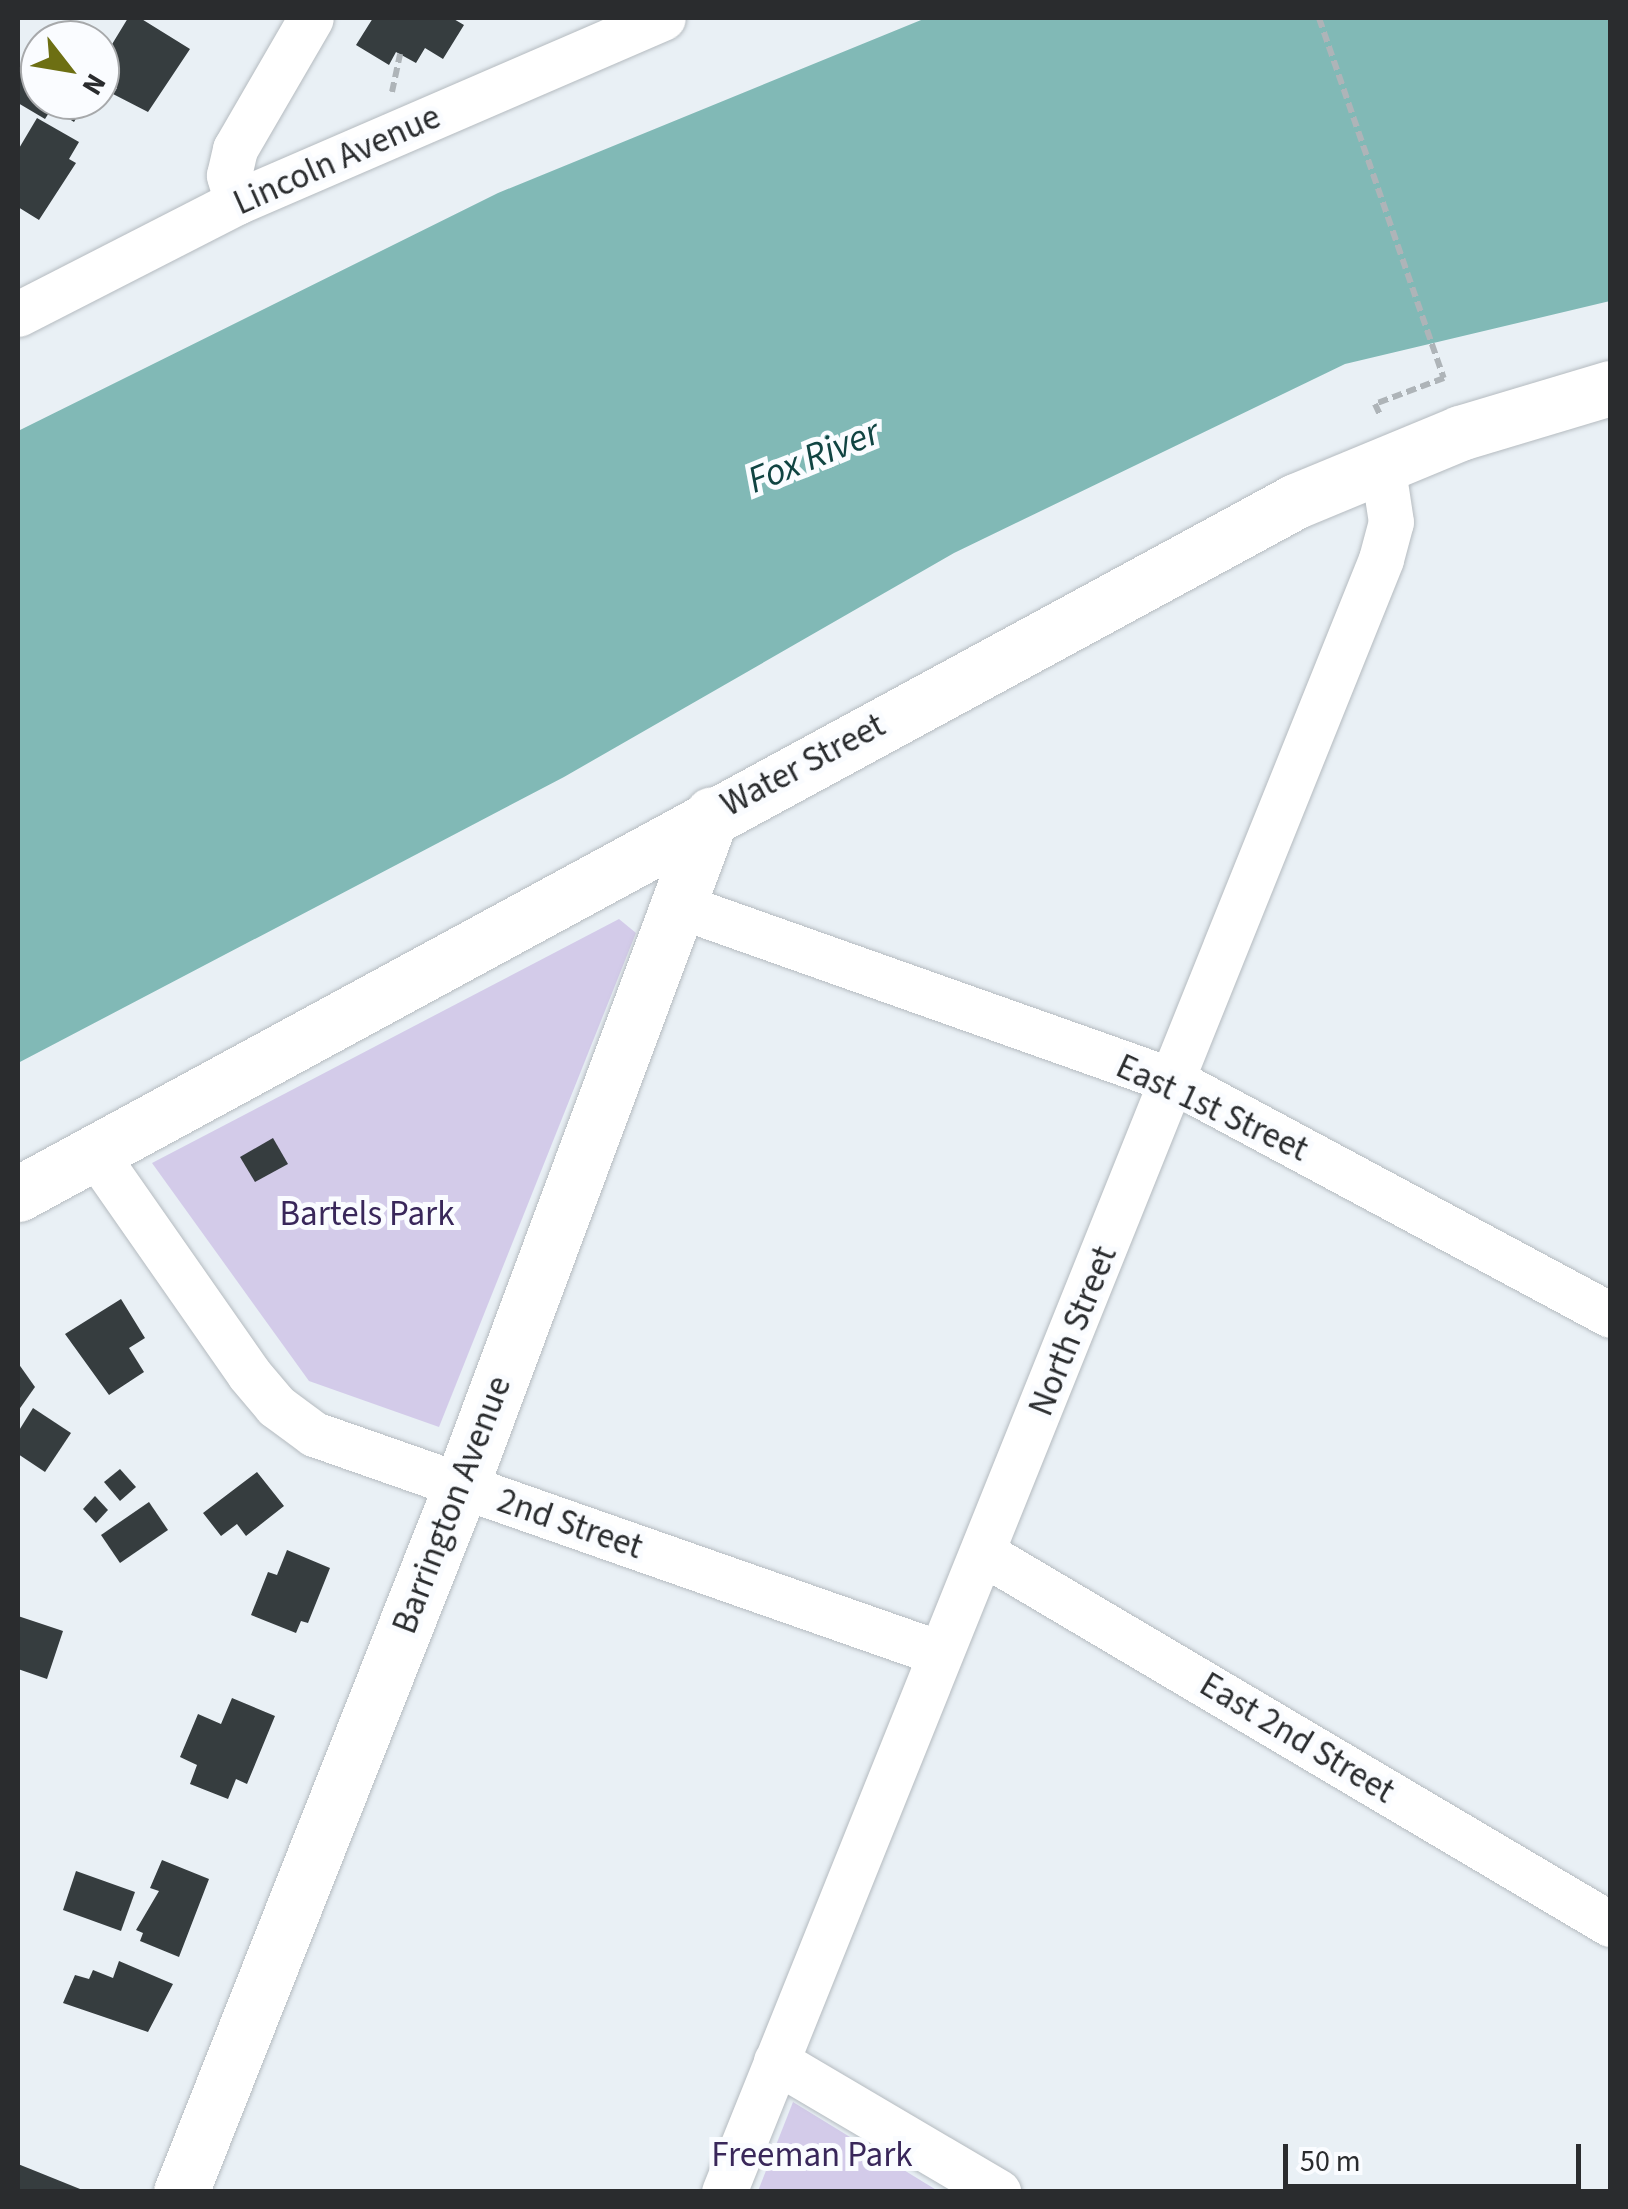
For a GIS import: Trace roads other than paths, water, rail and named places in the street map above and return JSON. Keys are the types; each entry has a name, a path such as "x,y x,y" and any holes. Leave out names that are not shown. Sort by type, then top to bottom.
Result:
{"street":[{"path":"238,202 230,175 235,149 311,18"},
{"name":"Lincoln Avenue","path":"18,314 238,202 662,18"},
{"name":"Water Street","path":"18,1194 712,814 1296,501 1382,463 1610,388"},
{"name":"North Street","path":"724,2192 1174,1082 1381,559 1391,522 1382,463"},
{"name":"Barrington Avenue","path":"180,2192 461,1486 712,814"},
{"name":"East 1st Street","path":"680,906 1174,1082 1610,1315"},
{"name":"2nd Street","path":"95,1153 276,1406 328,1442 940,1653"},
{"name":"East 2nd Street","path":"983,1553 1610,1924"},
{"path":"776,2061 998,2192"}],"water":[{"name":"Fox River","path":"926,18 1610,18 1610,301 1345,364 954,553 564,777 18,1063 18,431 498,193"}],"park label":[{"name":"Bartels Park","path":"367,1214"},
{"name":"Freeman Park","path":"812,2155"}]}
